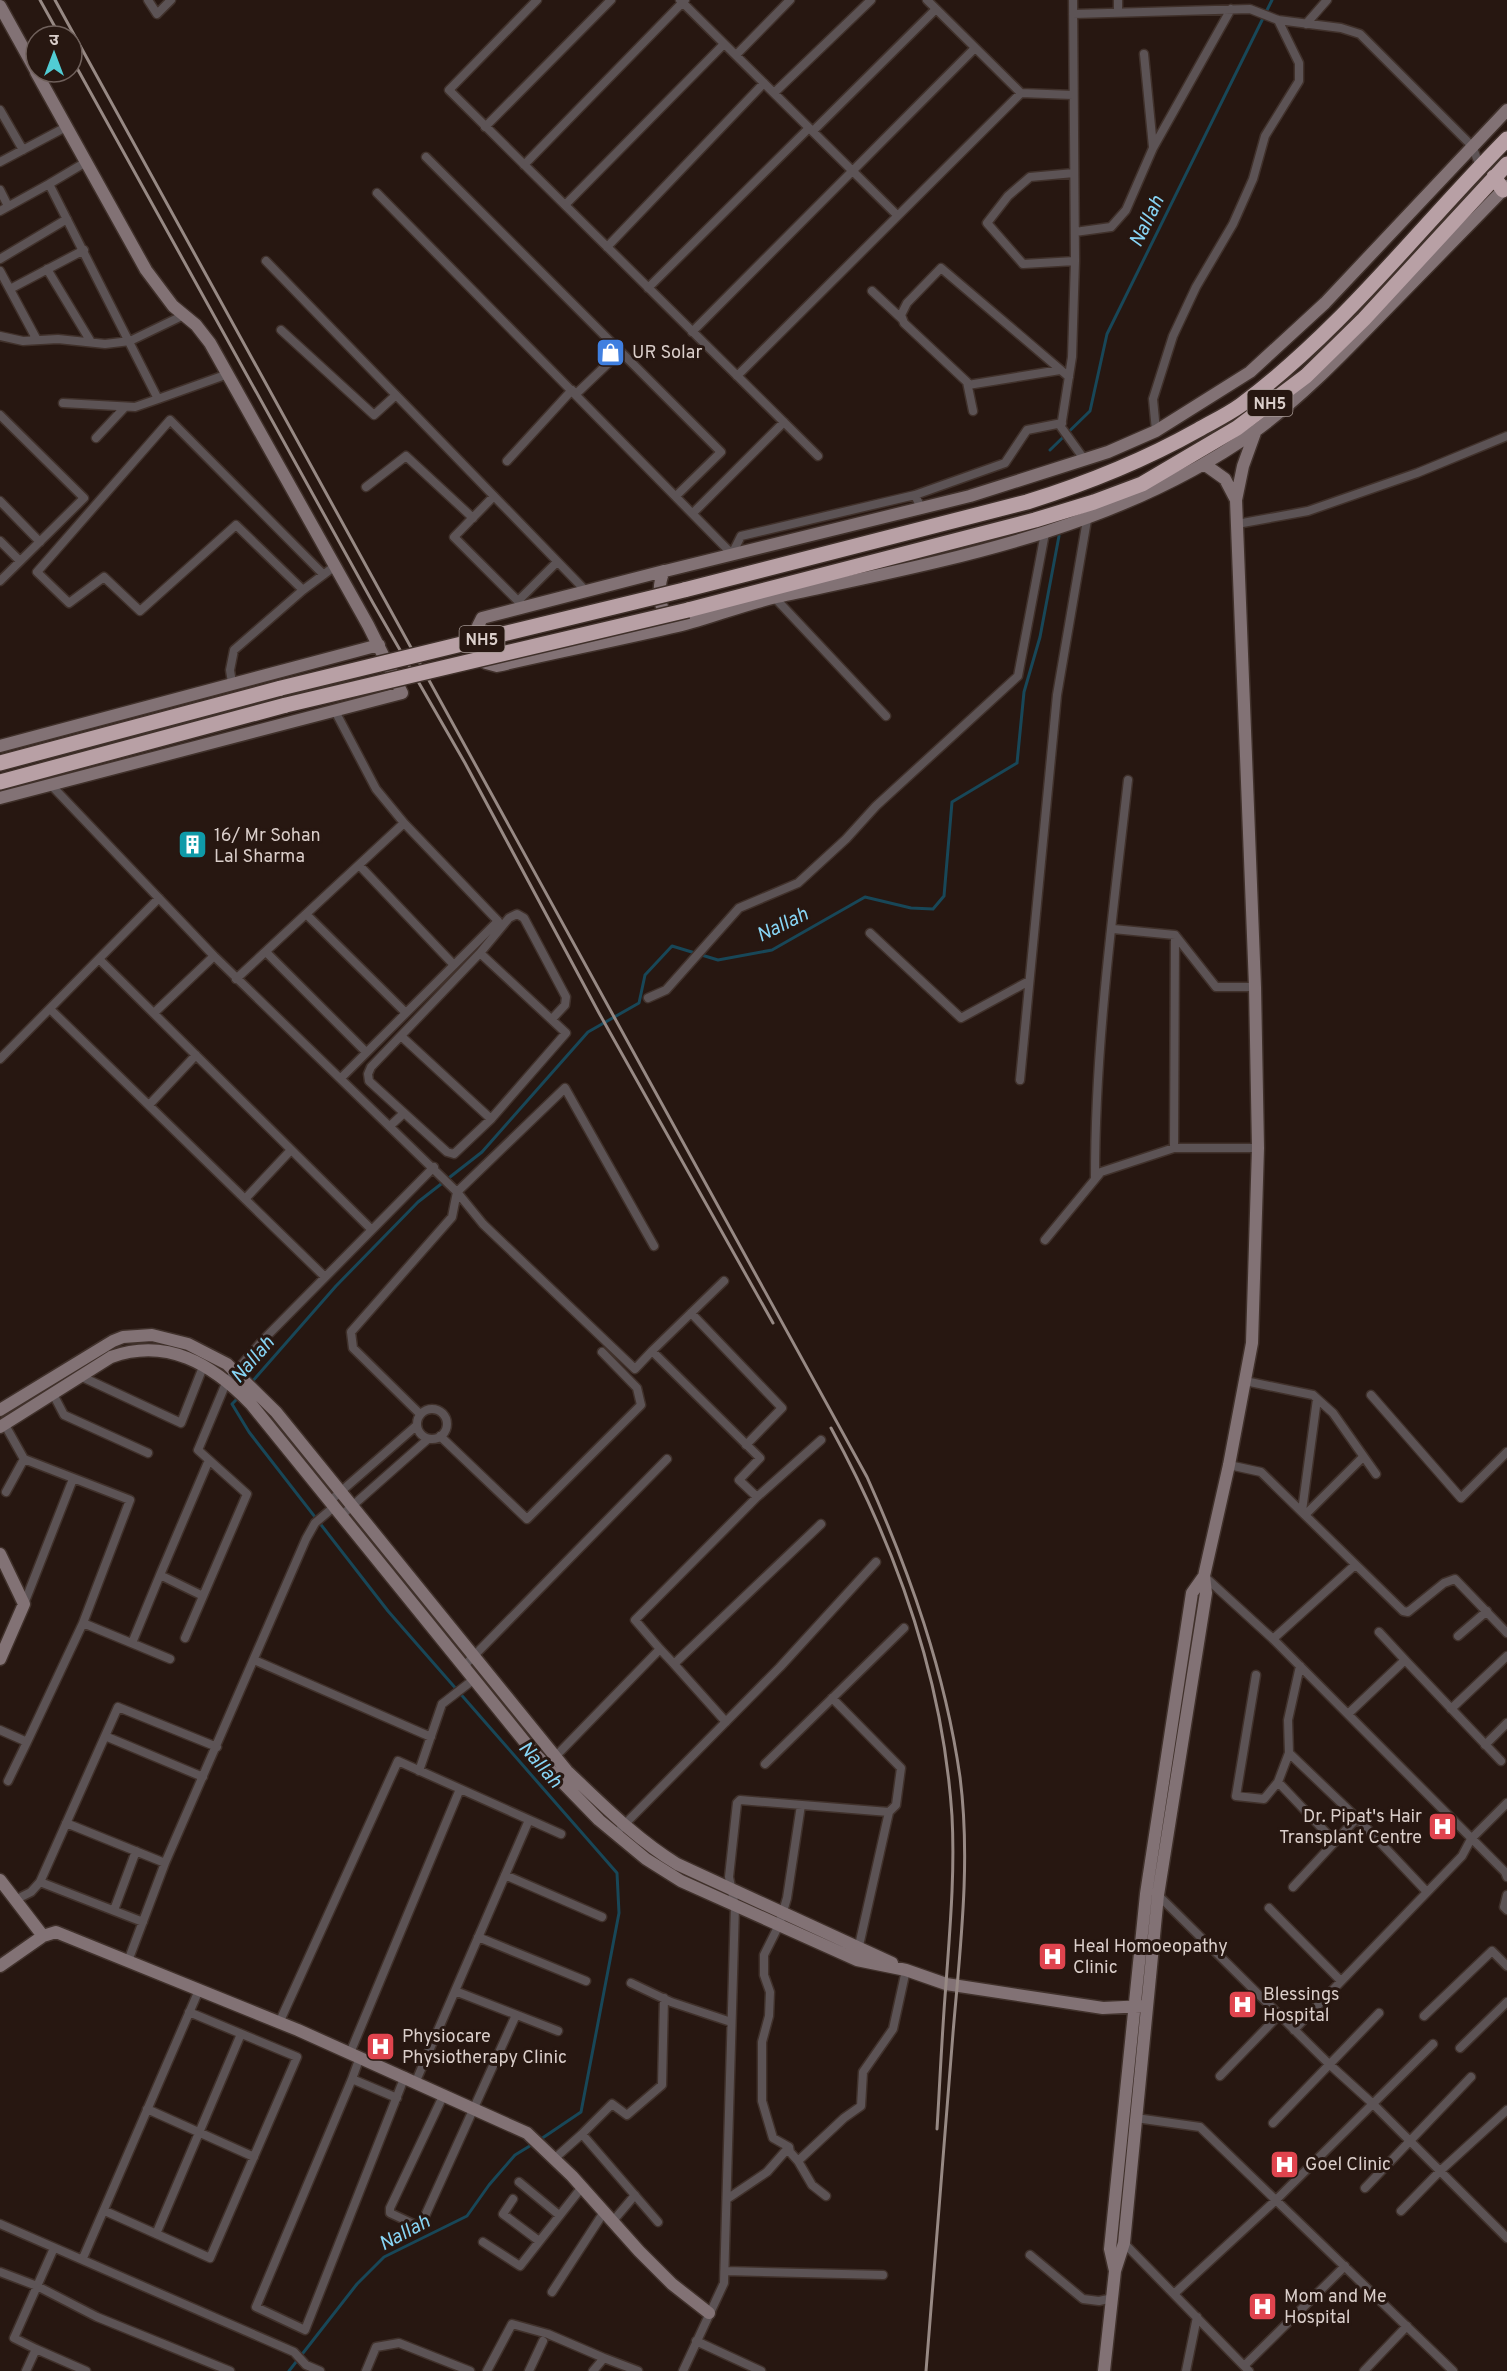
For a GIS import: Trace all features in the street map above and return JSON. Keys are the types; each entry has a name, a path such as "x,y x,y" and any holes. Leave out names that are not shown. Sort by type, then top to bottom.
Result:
{"highway":[{"name":"NH5","path":"0,763 281,688 724,581 1082,486 1148,459 1240,406 1352,307 1507,139"},
{"name":"NH5","path":"0,782 286,705 688,610 982,534 1094,502 1142,484 1237,428 1306,376 1364,319 1507,164"},
{"path":"1494,177 1506,188"}],"street":[{"path":"148,0 157,14 171,0"},
{"path":"537,0 449,90 818,456"},
{"path":"485,127 611,0"},
{"path":"736,56 790,0"},
{"path":"774,93 871,0"},
{"path":"927,0 1021,93 1073,95"},
{"path":"1073,0 1075,261 1069,377 1061,425 1084,459"},
{"path":"1118,0 1118,12"},
{"path":"1306,24 1327,0"},
{"path":"524,165 683,1 897,215"},
{"path":"1073,14 1231,9 1246,6 1278,20 1341,28 1360,34 1472,146 1480,166"},
{"path":"648,288 936,9"},
{"path":"1075,232 1111,227 1126,210 1153,148 1231,9"},
{"path":"2,13 24,51"},
{"path":"1156,431 1154,399 1173,336 1196,287 1233,224 1253,179 1266,136 1299,81 1299,63 1278,20"},
{"path":"565,206 724,44"},
{"path":"692,332 975,48"},
{"path":"1144,54 1153,148"},
{"path":"607,248 764,83"},
{"path":"0,798 402,693 379,645 210,343 173,306 146,270 43,84"},
{"path":"737,376 1021,93"},
{"path":"0,110 4,127 23,150"},
{"path":"266,261 586,591 970,496 1108,452 1156,431 1250,372 1326,303 1507,110"},
{"path":"0,162 66,127"},
{"path":"426,157 721,452 676,496"},
{"path":"0,190 4,209 86,162"},
{"path":"1074,174 1030,177 1008,196 987,223 1023,264 1075,261"},
{"path":"49,184 158,399"},
{"path":"664,571 521,604 482,618 478,626 486,663 497,666 680,625 775,597 873,579 1087,520 1204,464 1256,430 1320,377 1506,188"},
{"path":"377,193 732,554"},
{"path":"0,259 67,219"},
{"path":"9,289 84,250"},
{"path":"902,319 901,310 941,268 1069,377"},
{"path":"47,269 91,342"},
{"path":"0,271 37,340"},
{"path":"872,291 967,381 973,411"},
{"path":"0,336 37,340 130,341 184,315"},
{"path":"281,330 374,415 396,395"},
{"path":"507,461 574,392 620,352"},
{"path":"968,385 1060,370"},
{"path":"63,403 135,407 228,374"},
{"path":"96,438 125,407"},
{"path":"0,415 84,498 0,581"},
{"path":"303,590 236,525 140,611 104,577 69,603 37,572 170,420 323,574"},
{"path":"693,513 784,422"},
{"path":"732,554 741,536 915,495 1005,463 1027,430 1061,425"},
{"path":"1115,2271 1110,2249 1140,2006 1206,1593 1204,1576 1229,1465 1252,1343 1258,1148 1255,987 1236,500 1243,466 1256,430"},
{"path":"1237,524 1308,511 1417,473 1507,436"},
{"path":"366,487 406,456 473,518"},
{"path":"1204,464 1225,479 1236,500"},
{"path":"915,495 921,508"},
{"path":"494,496 454,537 521,604"},
{"path":"0,501 40,542"},
{"path":"1020,1080 1057,695 1087,520"},
{"path":"648,999 666,990 740,908 798,884 846,839 876,806 1018,676 1045,533"},
{"path":"0,541 20,561"},
{"path":"521,604 558,562"},
{"path":"232,683 230,670 234,650 303,590 335,566"},
{"path":"664,571 659,580 661,606 668,620 680,625"},
{"path":"775,597 886,716"},
{"path":"2,742 379,645"},
{"path":"335,711 369,781 404,823 498,921 341,1078"},
{"path":"1095,1178 1095,1126 1128,780"},
{"path":"50,784 236,979 434,1167 483,1224 635,1369 724,1281"},
{"path":"236,979 404,823"},
{"path":"359,865 454,965"},
{"path":"0,1059 159,898"},
{"path":"306,914 406,1013"},
{"path":"480,952 566,1034 491,1119 454,1154 447,1152 369,1081 368,1074 400,1036 480,952 508,918 517,914 524,918 566,998 565,1005 552,1019"},
{"path":"1113,929 1175,935 1216,987 1255,987"},
{"path":"870,933 961,1018 1029,981"},
{"path":"1174,1149 1175,935"},
{"path":"266,952 366,1052"},
{"path":"154,1013 214,956"},
{"path":"99,959 371,1229"},
{"path":"50,1009 325,1277"},
{"path":"400,1036 491,1119"},
{"path":"149,1105 196,1055"},
{"path":"420,1414 353,1348 351,1332 452,1217 457,1192 565,1088 654,1246"},
{"path":"391,1125 404,1113"},
{"path":"1045,1240 1101,1172 1174,1149 1258,1148"},
{"path":"245,1198 291,1150"},
{"path":"185,1638 247,1494 198,1450 236,1391 236,1371 371,1229 434,1167"},
{"path":"691,1313 782,1408 746,1445"},
{"path":"0,1410 123,1337 152,1335 171,1338 209,1354 236,1371 250,1384 342,1491 473,1657 556,1757 650,1848 677,1864 730,1888 780,1920 857,1960 906,1971 946,1984 1103,2008 1140,2006"},
{"path":"8,1781 83,1623 130,1500 24,1460 2,1426 111,1357 131,1350 149,1348 165,1350 185,1356 236,1391 546,1766 615,1835 681,1881 735,1906 859,1946 906,1971"},
{"path":"652,1351 760,1458 740,1480 757,1497"},
{"path":"440,1436 527,1519 641,1405 636,1388 602,1352"},
{"path":"80,1376 181,1424 203,1367"},
{"path":"1245,1381 1286,1387 1313,1395 1333,1413 1376,1474"},
{"path":"53,1394 64,1415 148,1453"},
{"path":"1371,1395 1461,1498 1507,1452"},
{"path":"1303,1513 1317,1399"},
{"path":"128,1961 165,1863 315,1523 334,1508 342,1491 416,1426 420,1414 434,1408 446,1416 446,1431 440,1436 428,1438 353,1505 334,1508"},
{"path":"416,1426 422,1435 428,1438"},
{"path":"726,1722 635,1620 757,1497 821,1440"},
{"path":"1303,1513 1363,1457"},
{"path":"6,1492 24,1460"},
{"path":"132,1643 209,1460"},
{"path":"463,1667 667,1460"},
{"path":"1229,1465 1261,1472 1403,1611 1408,1612 1444,1583 1455,1579 1507,1633"},
{"path":"1,1656 73,1479"},
{"path":"674,1664 821,1524"},
{"path":"0,1554 24,1604"},
{"path":"615,1835 726,1722 876,1562"},
{"path":"1273,1639 1355,1565"},
{"path":"160,1575 204,1596"},
{"path":"1204,1576 1273,1639 1505,1872 1507,1877"},
{"path":"1104,2371 1115,2271 1124,2243 1136,2118 1140,2006 1154,1836 1192,1593 1204,1576"},
{"path":"1458,1636 1487,1611"},
{"path":"83,1623 170,1659"},
{"path":"765,1764 904,1628"},
{"path":"1379,1632 1501,1761"},
{"path":"546,1766 660,1649"},
{"path":"1451,1709 1507,1656"},
{"path":"254,1660 431,1737"},
{"path":"1348,1714 1405,1660"},
{"path":"1256,1675 1236,1796 1264,1799 1278,1782 1289,1753 1288,1720 1300,1666"},
{"path":"419,1771 442,1704 473,1680"},
{"path":"832,1698 901,1768 896,1805 889,1812 857,1960"},
{"path":"15,1900 32,1892 40,1882 118,1707 218,1747"},
{"path":"1485,1744 1507,1723"},
{"path":"0,1730 27,1742"},
{"path":"105,1736 203,1777"},
{"path":"1289,1753 1357,1818 1427,1892"},
{"path":"279,2023 398,1761 561,1834"},
{"path":"1278,1782 1335,1842"},
{"path":"460,1789 355,2055 352,2079 256,2307 305,2330 397,2098 411,2079 455,1990 529,1820"},
{"path":"683,2371 723,2283 725,2271 735,1906 730,1888 737,1803 740,1800 889,1812"},
{"path":"1294,2030 1462,1856 1471,1839 1507,1803"},
{"path":"801,1805 780,1920 764,1955 764,1976 770,1992 769,2016 762,2042 762,2101 773,2138 789,2147 812,2185 826,2196"},
{"path":"1293,1887 1357,1818"},
{"path":"66,1823 165,1863"},
{"path":"114,1910 136,1851"},
{"path":"505,1875 602,1917"},
{"path":"0,1880 42,1936"},
{"path":"40,1882 144,1922"},
{"path":"1158,1895 1507,2238"},
{"path":"1507,1896 1504,1907 1507,1910"},
{"path":"1269,1908 1341,1981"},
{"path":"0,1966 42,1936 56,1932 355,2055 527,2133 582,2187 672,2284 709,2313"},
{"path":"478,1937 586,1981"},
{"path":"1424,2016 1492,1951 1507,1966"},
{"path":"798,2161 844,2118 861,2106 863,2072 893,2029 906,1971"},
{"path":"631,1983 664,1998 731,2022"},
{"path":"83,2258 199,1990"},
{"path":"455,1990 558,2031"},
{"path":"554,2159 612,2104 627,2115 662,2085 664,1998"},
{"path":"1460,2048 1507,2002"},
{"path":"105,2211 210,2258 297,2057 189,2012"},
{"path":"1273,2123 1379,2013"},
{"path":"444,2094 390,2208 390,2213 414,2226 420,2227 516,2014"},
{"path":"1220,2076 1279,2015"},
{"path":"156,2234 241,2034"},
{"path":"1174,2293 1276,2200 1433,2044"},
{"path":"1365,2188 1471,2077"},
{"path":"352,2079 397,2098"},
{"path":"147,2109 254,2157"},
{"path":"1401,2211 1439,2172 1507,2110"},
{"path":"1136,2118 1200,2127 1453,2371"},
{"path":"582,2134 658,2222"},
{"path":"727,2199 767,2172 789,2147"},
{"path":"519,2182 559,2216"},
{"path":"483,2242 520,2266 582,2187"},
{"path":"552,2292 609,2217 635,2195"},
{"path":"513,2199 503,2214 539,2241"},
{"path":"0,2224 83,2258 294,2352 305,2368 320,2371"},
{"path":"1124,2243 1247,2368 1345,2266"},
{"path":"54,2248 14,2338 86,2371"},
{"path":"1030,2255 1083,2298 1099,2301 1113,2298"},
{"path":"725,2271 883,2275"},
{"path":"0,2272 37,2286 98,2317 230,2371"},
{"path":"1186,2371 1197,2317"},
{"path":"487,2371 512,2324 548,2334 638,2371"},
{"path":"1364,2371 1407,2326"},
{"path":"696,2341 761,2371"},
{"path":"529,2371 543,2342"},
{"path":"366,2371 376,2347 399,2343 470,2371"},
{"path":"27,2371 36,2349"},
{"path":"593,2371 604,2358"}],"waterway":[{"name":"Nallah","path":"1050,450 1090,411 1107,334 1272,0"},
{"name":"Nallah","path":"251,1383 336,1286 418,1202 482,1152 588,1032 639,1003 645,975 672,946 718,960 772,950 865,897 911,908 933,909 944,896 952,802 1017,763 1024,692 1040,637 1059,536"},
{"name":"Nallah","path":"239,1397 232,1404 249,1432 388,1611 617,1873 619,1913 581,2112 538,2141"},
{"name":"Nallah","path":"289,2371 357,2284 384,2257 467,2216 489,2185 515,2155 533,2144"}],"railway":[{"path":"40,0 53,24"},
{"path":"55,0 867,1477 898,1550 924,1624 945,1699 960,1777 965,1841 961,1937 926,2371"},
{"path":"84,81 373,603 465,763 599,1013 773,1323"},
{"path":"831,1428 876,1520 912,1616 927,1665 947,1765 953,1837 952,1879 937,2129"}],"place":[{"name":"UR Solar","path":"611,352"},
{"name":"16/ Mr Sohan Lal Sharma","path":"193,845"},
{"name":"Dr. Pipat's Hair Transplant Centre","path":"1443,1826"},
{"name":"Heal Homoeopathy Clinic","path":"1052,1956"},
{"name":"Blessings Hospital","path":"1242,2004"},
{"name":"Physiocare Physiotherapy Clinic","path":"381,2046"},
{"name":"Goel Clinic","path":"1284,2164"},
{"name":"Mom and Me Hospital","path":"1263,2306"}]}
